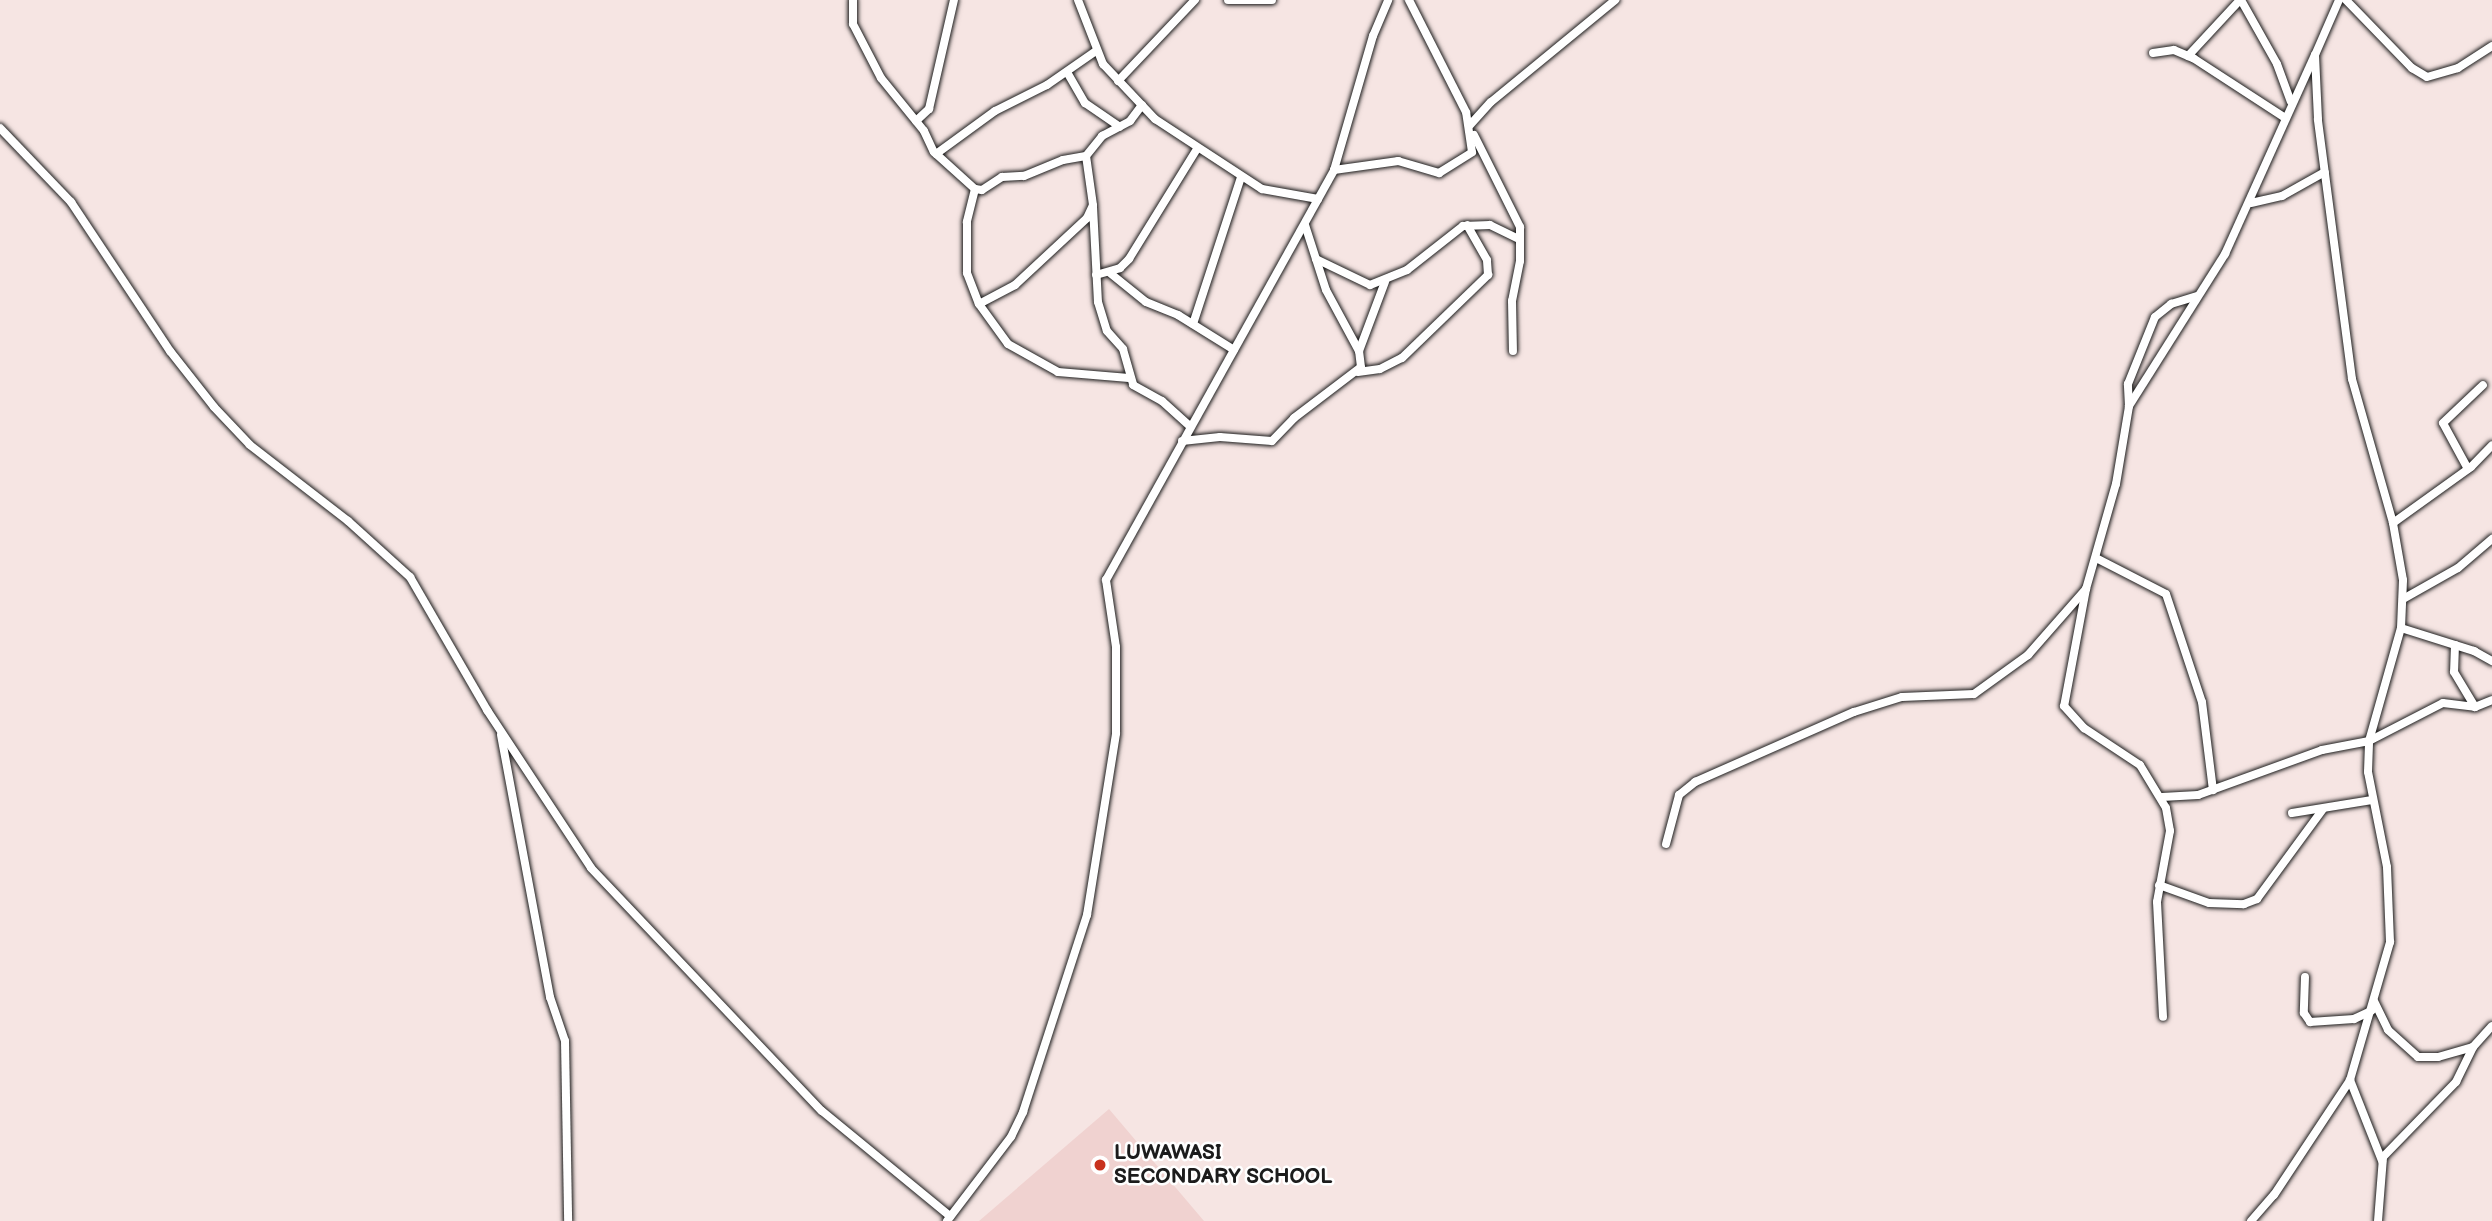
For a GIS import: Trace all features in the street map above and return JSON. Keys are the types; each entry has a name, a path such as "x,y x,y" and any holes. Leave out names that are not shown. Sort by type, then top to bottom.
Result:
{"street":[{"path":"853,0 853,24 881,78 916,121 936,154 975,189 982,190 1002,177 1024,177 1063,160 1086,156 1102,136 1120,127 1142,105"},
{"path":"916,121 929,109 954,0"},
{"path":"1078,0 1096,51 1118,81 1142,105 1197,149 1241,177 1275,194 1318,199"},
{"path":"1118,81 1195,0"},
{"path":"1228,0 1272,0"},
{"path":"0,128 71,202 170,351 215,407 250,445 348,521 410,578 499,729 569,838 618,899 822,1111 949,1219 1011,1137 1023,1112 1087,915 1116,733 1116,647 1106,580 1334,170 1373,36 1388,0"},
{"path":"1409,0 1518,222 1520,261 1511,301 1513,351"},
{"path":"1334,170 1398,161 1439,173 1468,158 1473,144 1471,127 1492,102 1615,0"},
{"path":"2188,56 2241,0 2277,64 2291,102"},
{"path":"2129,406 2251,203 2284,117 2339,0"},
{"path":"2346,0 2412,68 2427,77 2448,73 2492,46"},
{"path":"936,154 995,111 1067,72 1096,51"},
{"path":"2153,54 2174,51 2188,56 2284,117"},
{"path":"2251,1221 2279,1188 2350,1080 2388,959 2391,918 2387,867 2372,800 2370,741 2402,628 2403,599 2393,523 2352,379 2325,172 2315,55"},
{"path":"1067,72 1086,103 1120,127"},
{"path":"1096,275 1111,272 1129,259 1197,149"},
{"path":"1086,156 1097,218 1096,275 1103,321 1123,349 1129,378 1137,390 1162,401 1190,426"},
{"path":"2251,203 2282,196 2325,172"},
{"path":"1193,324 1241,177"},
{"path":"975,189 965,250 967,273 979,304 1008,344 1041,366 1058,372 1129,378"},
{"path":"979,304 1015,285 1076,229 1093,207"},
{"path":"1305,225 1326,289 1359,351 1362,362 1358,372"},
{"path":"1316,259 1370,285 1385,282 1467,225 1490,225 1519,239"},
{"path":"1182,441 1220,437 1272,441 1293,418 1358,372 1380,369 1402,358 1488,275 1489,264 1467,225"},
{"path":"1111,272 1146,302 1193,324 1234,350"},
{"path":"1359,351 1385,282"},
{"path":"2163,1017 2158,957 2159,885 2170,831 2162,797 2140,765 2084,727 2064,706 2086,589 2098,559 2129,406 2128,384 2155,317 2171,304 2197,296"},
{"path":"2468,469 2443,424 2483,385"},
{"path":"2393,523 2468,469 2492,444"},
{"path":"2403,599 2458,568 2492,539"},
{"path":"2098,559 2160,587 2167,597 2202,702 2213,790"},
{"path":"1666,844 1679,795 1695,782 1854,712 1902,697 1974,694 2028,654 2086,589"},
{"path":"2402,628 2455,645 2492,662"},
{"path":"2455,645 2454,672 2475,707"},
{"path":"2162,797 2213,790 2322,750 2370,741 2443,703 2475,707 2492,700"},
{"path":"499,729 550,997 565,1041 568,1221"},
{"path":"2292,813 2372,800"},
{"path":"2159,885 2209,903 2244,904 2257,899 2323,808"},
{"path":"2305,977 2304,1013 2310,1022 2354,1019 2371,1011"},
{"path":"2374,1001 2388,1030 2418,1057 2438,1057 2473,1048"},
{"path":"2382,1161 2456,1082 2473,1048 2492,1026"},
{"path":"2350,1080 2382,1161 2378,1221"}],"shaded area":[{"name":"LUWAWASI SECONDARY SCHOOL","path":"1109,1109 1204,1221 979,1221"}],"place":[{"name":"LUWAWASI SECONDARY SCHOOL","path":"1100,1165"}]}
